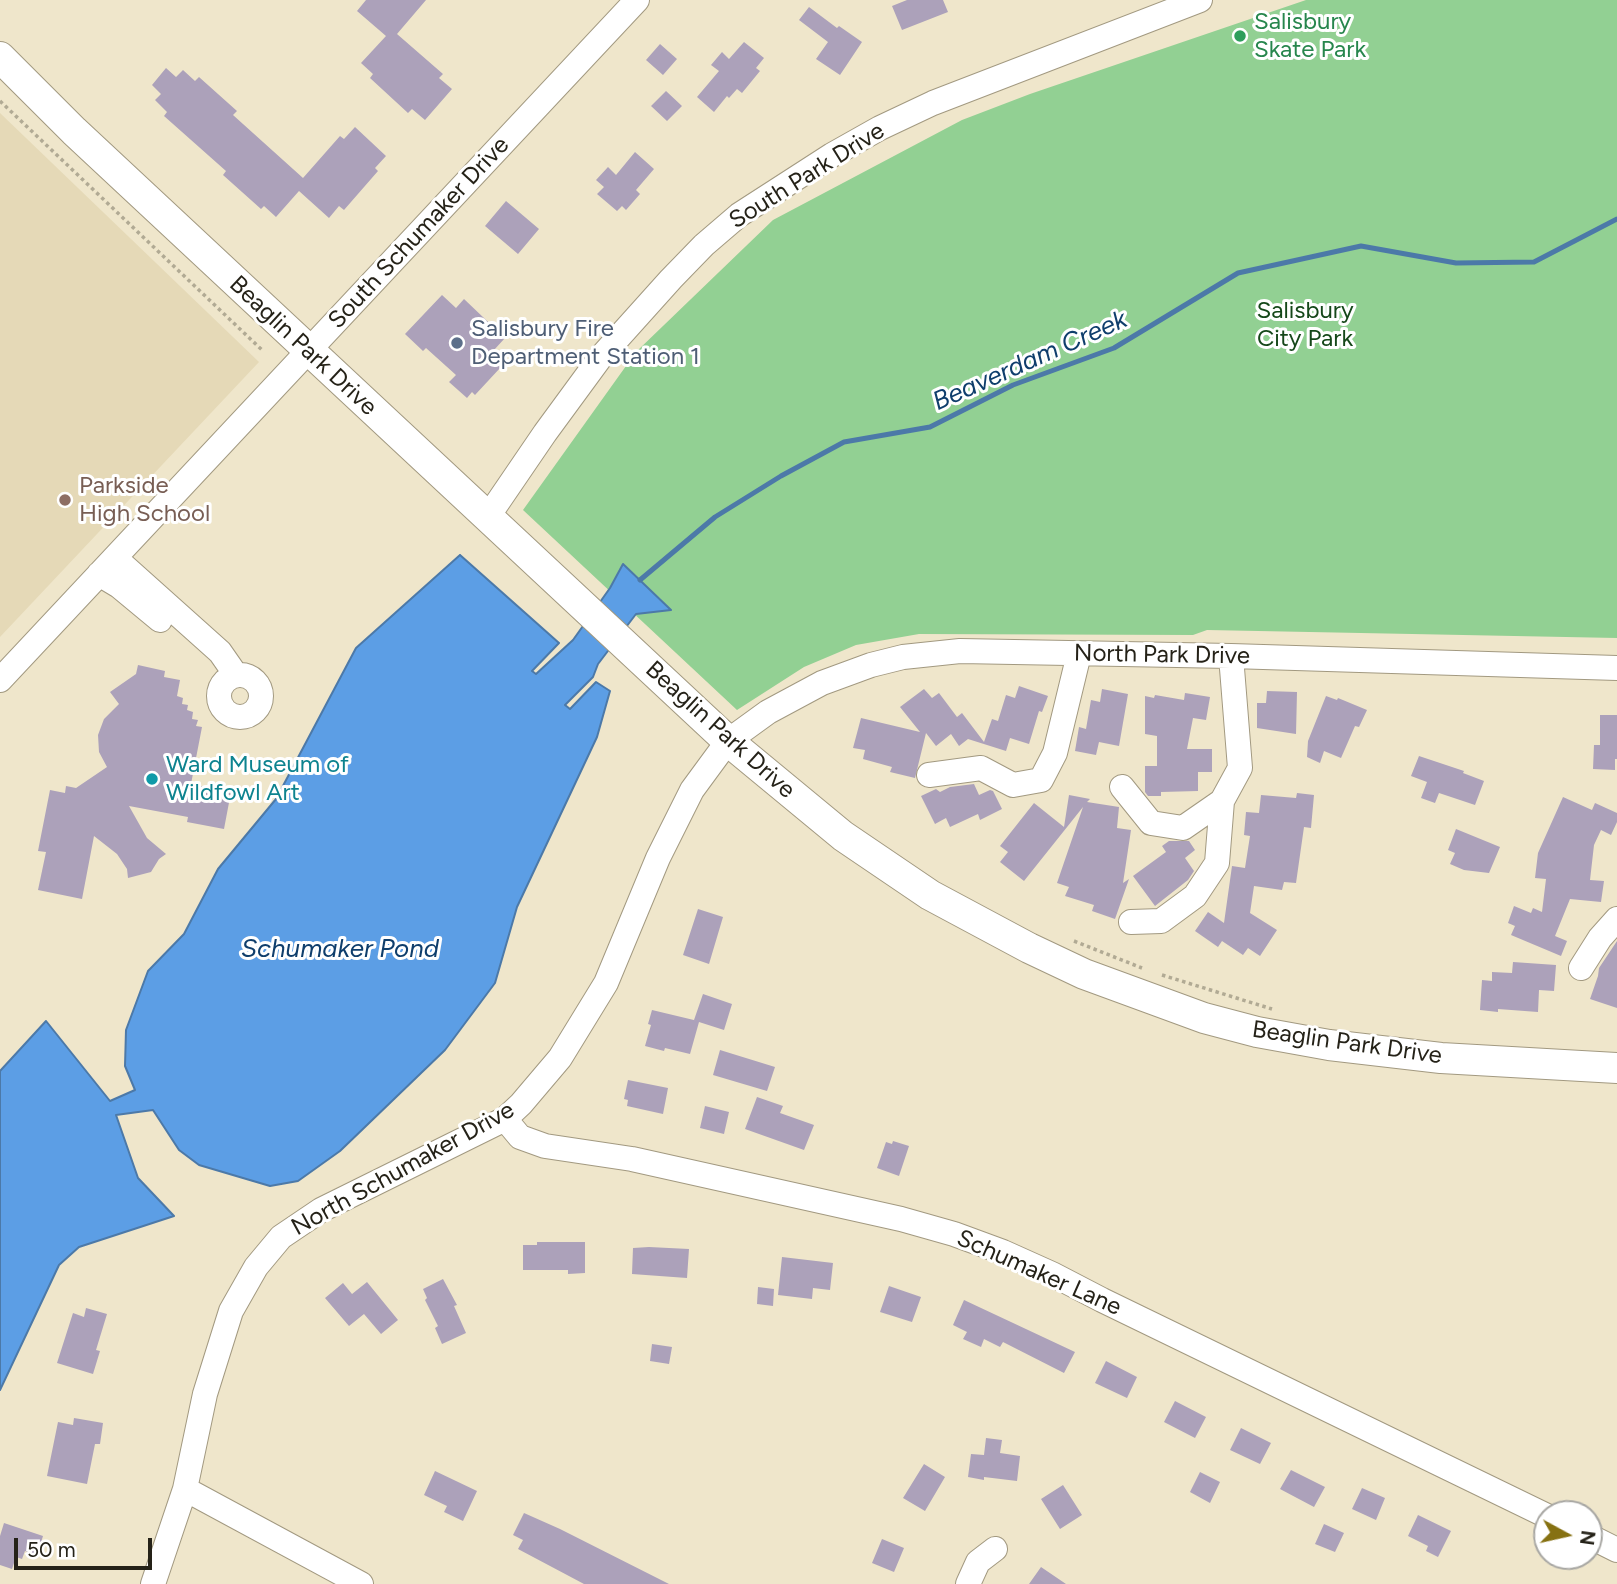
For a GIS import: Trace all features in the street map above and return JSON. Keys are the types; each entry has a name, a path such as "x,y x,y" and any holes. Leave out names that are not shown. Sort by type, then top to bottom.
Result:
{"main road":[{"name":"Beaglin Park Drive","path":"0,57 74,131 728,741 843,836 930,895 1084,974 1204,1018 1257,1032 1329,1045 1441,1058 1617,1068"}],"street":[{"name":"South Schumaker Drive","path":"0,680 637,0"},
{"name":"South Park Drive","path":"487,518 600,358 704,245 739,215 880,128 933,103 1200,0"},
{"path":"107,566 220,652 230,678"},
{"name":"North Park Drive","path":"728,741 768,712 834,678 903,657 960,651 1617,668"},
{"path":"929,775 981,768 1013,785 1041,780 1055,753 1079,654"},
{"path":"1131,922 1160,921 1195,896 1217,863 1222,801 1240,768 1231,656"},
{"name":"North Schumaker Drive","path":"153,1584 186,1489 205,1394 231,1311 256,1267 281,1237 321,1210 505,1119 537,1087 583,1023 616,962 658,858 686,802 728,741"},
{"path":"1122,787 1151,823 1183,828 1222,801"},
{"path":"1581,968 1600,938 1617,919"},
{"name":"Schumaker Lane","path":"505,1119 520,1137 545,1146 632,1160 879,1214 954,1234 1003,1252 1533,1509"},
{"path":"186,1489 361,1584"},
{"path":"968,1584 978,1562 995,1549"}],"path":[{"path":"0,101 262,350"},
{"path":"1069,939 1144,969"},
{"path":"1157,974 1282,1010"}],"shaded area":[{"name":"Parkside High School","path":"0,113 259,362 0,637"}],"green space":[{"name":"Salisbury City Park","path":"1306,0 1617,0 1617,638 1207,630 1193,635 919,634 856,645 804,667 737,710 523,510 636,352 773,220 962,120 1030,94"}],"water":[{"name":"Schumaker Pond","path":"460,555 559,643 532,671 536,674 573,640 610,588 623,564 671,610 636,614 598,664 593,677 565,705 570,709 596,682 610,691 597,737 517,907 495,983 445,1050 340,1151 298,1181 270,1186 199,1165 179,1150 153,1110 116,1115 138,1178 174,1216 79,1247 59,1265 0,1390 0,1071 46,1021 110,1101 135,1090 125,1066 126,1030 148,971 184,934 218,869 276,799 356,648"}],"building":[{"path":"366,0 426,0 397,34 443,74 439,78 452,89 425,120 412,109 408,113 370,78 373,74 361,63 386,36 357,11"},
{"path":"907,0 943,0 948,12 902,30 892,6"},
{"path":"809,7 862,42 840,75 816,59 828,42 799,20"},
{"path":"744,42 764,58 756,68 760,71 742,93 737,89 729,98 727,96 714,112 697,97 719,71 711,65 722,52 729,59"},
{"path":"660,44 677,59 663,75 646,60"},
{"path":"166,68 176,77 183,70 195,81 199,77 237,111 233,115 303,178 340,136 344,139 355,127 386,156 375,168 378,171 344,210 339,206 329,218 299,191 276,217 264,206 261,209 223,175 226,171 164,116 167,112 155,100 161,94 152,85"},
{"path":"666,91 682,106 667,121 651,106"},
{"path":"635,152 654,169 636,190 640,194 626,210 622,206 617,211 597,194 604,187 596,180 608,167 616,175"},
{"path":"506,201 539,229 518,254 485,226"},
{"name":"Salisbury Fire Department Station 1","path":"442,295 456,308 464,299 505,338 494,350 503,359 498,364 501,367 475,395 472,392 467,398 449,382 456,375 426,348 423,351 405,334"},
{"name":"Ward Museum of Wildfowl Art","path":"138,665 165,671 164,677 180,680 177,696 183,698 182,704 188,705 187,710 193,712 192,719 198,720 196,726 202,727 191,784 231,792 224,829 187,822 188,817 129,806 147,838 166,854 159,859 151,872 128,878 127,869 117,854 94,836 82,899 38,890 46,852 38,851 50,790 65,793 66,786 76,788 107,767 99,752 98,735 104,719 119,704 110,692 136,674"},
{"path":"1019,686 1048,696 1042,712 1039,711 1029,744 1010,738 1006,751 968,739 959,746 951,734 936,746 926,733 915,778 890,772 892,767 863,759 865,750 853,748 861,718 920,732 900,707 924,689 932,698 939,693 957,717 962,713 984,742 992,719 998,721 1006,695 1015,698"},
{"path":"1102,689 1128,694 1119,746 1099,742 1096,755 1075,751 1079,727 1086,729 1091,700 1100,702"},
{"path":"1267,691 1297,692 1296,734 1257,728 1257,703 1266,703"},
{"path":"1185,693 1210,697 1206,720 1193,718 1187,749 1212,749 1212,772 1198,772 1198,791 1161,792 1161,796 1148,796 1145,792 1145,766 1157,766 1157,736 1145,734 1145,696 1184,700"},
{"path":"1326,696 1367,710 1359,727 1355,726 1341,758 1324,751 1320,763 1307,757 1308,741"},
{"path":"1600,715 1617,715 1615,770 1593,769 1594,745 1600,745"},
{"path":"1419,756 1464,771 1463,773 1484,781 1475,805 1439,793 1435,803 1421,798 1427,782 1411,776"},
{"path":"974,784 979,795 993,791 1002,809 980,820 978,814 950,827 946,818 935,824 921,796 936,789 940,792 950,787"},
{"path":"1297,793 1314,795 1311,828 1304,827 1296,883 1284,882 1282,890 1254,886 1250,913 1277,930 1260,956 1248,948 1243,955 1222,941 1218,947 1195,931 1208,912 1224,923 1232,866 1245,868 1250,836 1244,835 1246,812 1259,813 1261,795 1296,798"},
{"path":"1069,795 1090,799 1087,802 1119,807 1117,828 1131,830 1123,883 1129,879 1115,919 1092,911 1094,905 1065,896 1069,887 1057,883 1083,807 1024,881 1000,862 1008,852 1000,846 1034,803 1064,827"},
{"path":"1563,797 1592,810 1595,803 1617,813 1617,822 1611,835 1601,830 1594,845 1590,880 1604,881 1601,902 1570,899 1555,936 1567,941 1561,956 1511,935 1515,926 1508,923 1514,906 1531,913 1533,908 1542,912 1546,879 1535,878 1538,853"},
{"path":"1456,829 1500,847 1489,873 1464,870 1450,864 1455,853 1448,850"},
{"path":"1169,841 1189,841 1195,850 1185,858 1194,871 1188,880 1155,906 1133,876 1166,852 1162,846"},
{"path":"698,909 723,917 709,964 683,955"},
{"path":"1617,941 1617,1008 1590,999 1599,968"},
{"path":"1513,962 1556,965 1554,991 1539,990 1538,1012 1480,1010 1482,980 1492,981 1492,972 1512,973"},
{"path":"703,994 732,1004 724,1030 699,1022 690,1054 645,1046 652,1010 698,1021 694,1020"},
{"path":"720,1050 775,1067 767,1091 713,1075"},
{"path":"628,1080 668,1088 663,1114 627,1106 628,1100 624,1099"},
{"path":"757,1097 783,1106 780,1113 814,1125 804,1150 745,1129"},
{"path":"705,1106 729,1112 724,1134 700,1128"},
{"path":"893,1141 909,1146 899,1176 877,1168 886,1142 892,1144"},
{"path":"537,1242 585,1242 585,1273 568,1274 568,1270 523,1270 523,1245 537,1245"},
{"path":"633,1248 689,1249 687,1278 632,1274"},
{"path":"782,1257 833,1263 830,1290 813,1288 812,1299 778,1295"},
{"path":"443,1279 457,1305 454,1306 466,1333 442,1344 423,1289"},
{"path":"367,1282 398,1320 381,1334 364,1314 349,1326 325,1298 343,1283 352,1294"},
{"path":"889,1286 921,1297 912,1322 880,1312"},
{"path":"758,1287 774,1289 773,1306 757,1304"},
{"path":"964,1300 1075,1352 1064,1373 1003,1342 1000,1347 984,1339 981,1347 963,1339 967,1332 953,1325"},
{"path":"86,1308 107,1314 96,1350 100,1351 93,1374 57,1363 73,1313 84,1317"},
{"path":"652,1344 672,1347 669,1364 650,1361"},
{"path":"1106,1361 1137,1377 1127,1398 1095,1383"},
{"path":"1175,1401 1206,1417 1195,1438 1164,1422"},
{"path":"74,1418 103,1423 100,1444 95,1444 87,1484 47,1476 58,1422 73,1425"},
{"path":"1241,1428 1271,1443 1260,1464 1230,1450"},
{"path":"986,1438 1002,1440 1000,1453 1020,1456 1017,1481 968,1477 971,1454 984,1455"},
{"path":"924,1464 945,1477 925,1511 903,1498"},
{"path":"1291,1470 1325,1487 1314,1507 1280,1489"},
{"path":"435,1471 477,1491 463,1521 444,1512 447,1506 424,1495"},
{"path":"1200,1472 1220,1482 1210,1503 1190,1492"},
{"path":"1063,1485 1082,1515 1060,1529 1041,1499"},
{"path":"1362,1488 1385,1498 1376,1520 1352,1509"},
{"path":"524,1513 669,1584 584,1584 518,1549 523,1540 513,1535"},
{"path":"1418,1515 1451,1531 1438,1557 1426,1551 1428,1546 1408,1536"},
{"path":"4,1523 43,1536 37,1555 25,1551 22,1559 16,1557 12,1569 0,1565 0,1536"},
{"path":"1324,1524 1344,1533 1335,1552 1315,1544"},
{"path":"882,1539 904,1548 894,1572 872,1563"},
{"path":"1041,1567 1066,1584 1029,1584"}],"waterway":[{"name":"Beaverdam Creek","path":"640,580 715,517 781,476 844,442 930,427 1013,385 1114,348 1238,273 1361,246 1456,263 1534,262 1617,219"}],"place":[{"name":"Salisbury Skate Park","path":"1240,36"},
{"name":"Salisbury Fire Department Station 1","path":"457,343"},
{"name":"Parkside High School","path":"65,500"},
{"name":"Ward Museum of Wildfowl Art","path":"152,779"}]}
